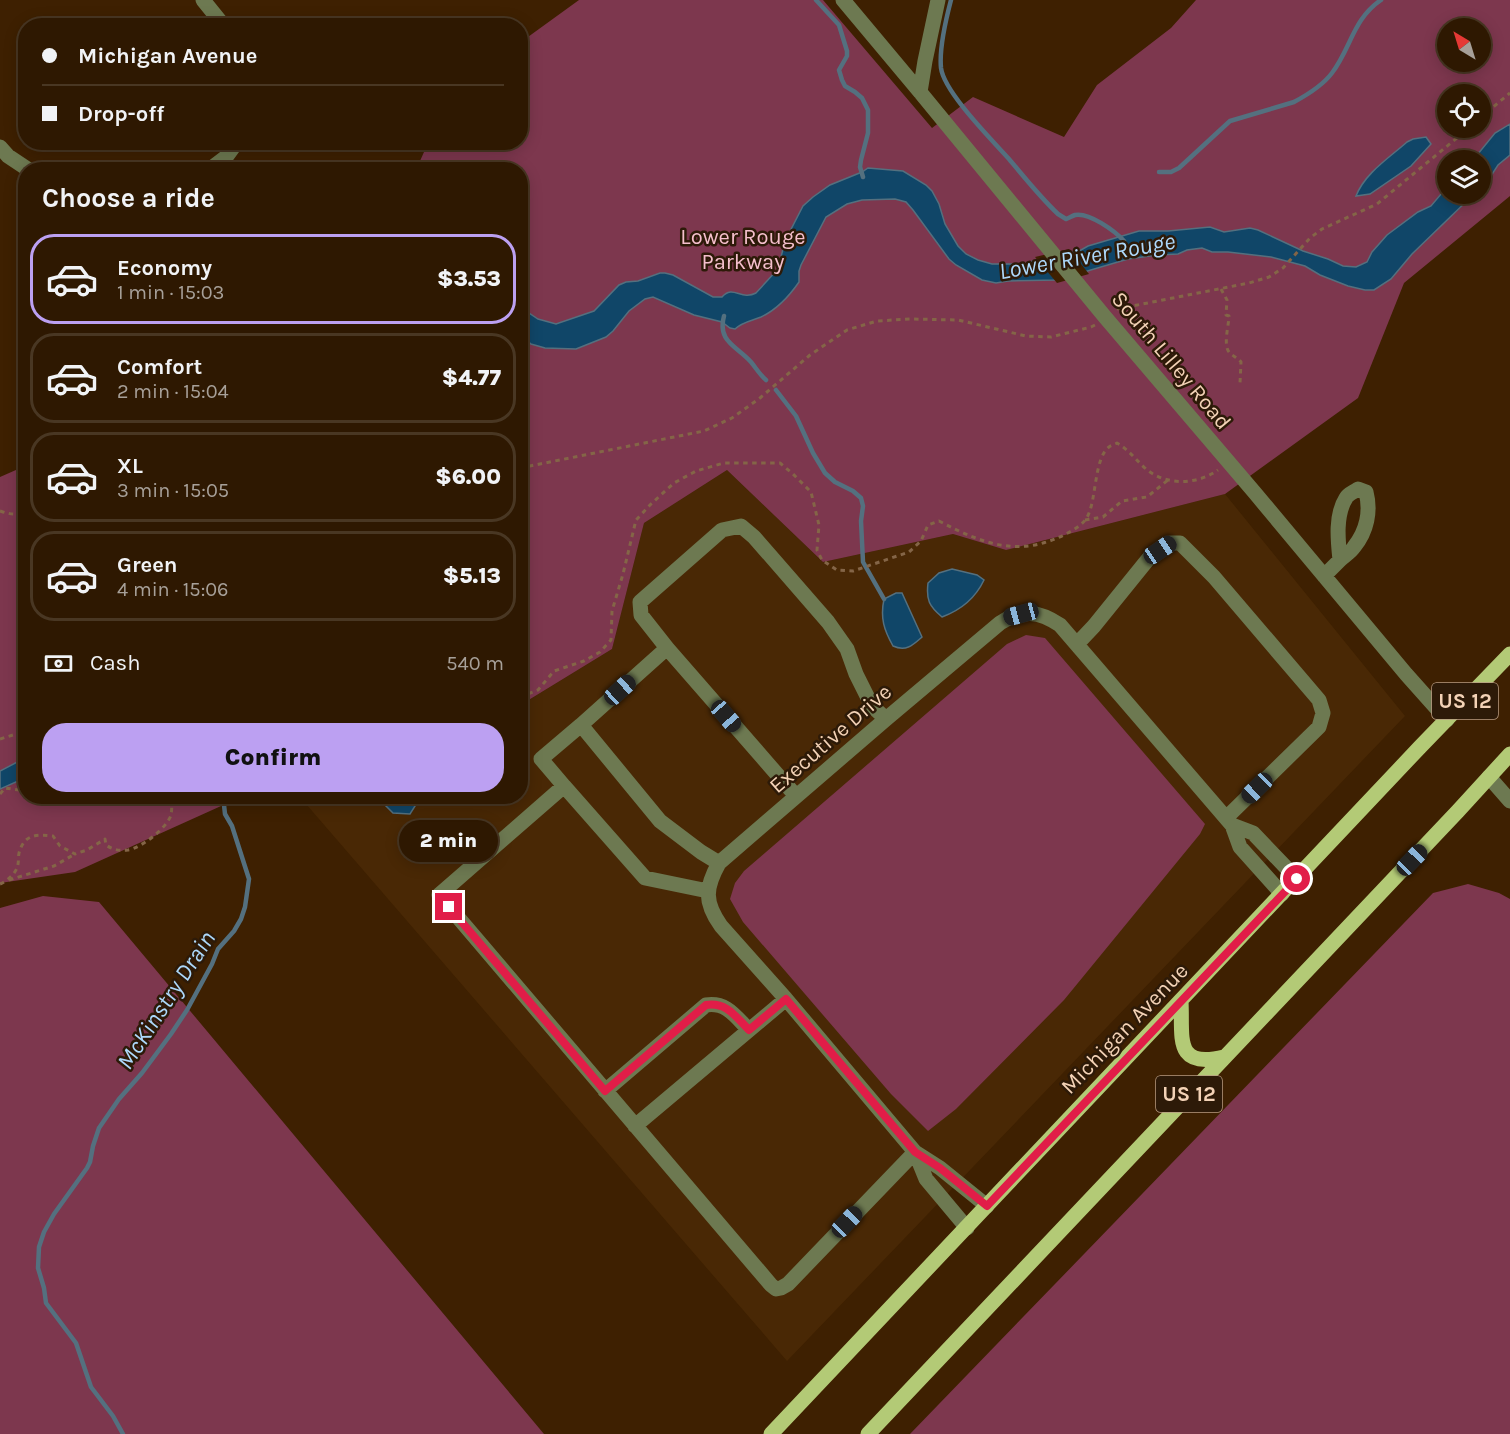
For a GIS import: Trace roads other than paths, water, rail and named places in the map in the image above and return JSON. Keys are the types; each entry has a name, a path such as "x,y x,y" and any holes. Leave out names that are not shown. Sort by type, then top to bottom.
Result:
{"main road":[{"name":"Michigan Avenue","path":"771,1434 1510,654"},
{"name":"US 12","path":"868,1434 1510,754"},
{"path":"1181,1001 1181,1034 1185,1050 1190,1056 1202,1060 1224,1057"}],"street":[{"path":"203,0 218,18"},
{"name":"South Lilley Road","path":"843,0 1406,675 1447,720"},
{"path":"920,92 938,0"},
{"path":"0,147 18,163"},
{"path":"219,162 231,150"},
{"path":"796,796 641,615 640,602 722,530 741,526 754,537 828,622 847,649 872,706 886,719"},
{"path":"1077,644 1149,558 1171,543 1180,543 1222,585 1319,700 1323,713 1319,727 1229,821"},
{"path":"1324,576 1340,560"},
{"name":"Executive Drive","path":"708,891 711,878 719,863 796,796 1000,623 1009,617 1031,613 1049,618 1060,625 1077,644 1229,821 1240,847 1282,894"},
{"path":"667,648 541,759 645,878 708,891 709,902 717,921 915,1152 940,1168 987,1206"},
{"path":"581,725 660,821 719,863"},
{"path":"1489,777 1510,801"},
{"path":"564,786 439,894 771,1285 781,1288 788,1284 915,1152"},
{"name":"Executive Drive","path":"1229,821 1253,833 1297,879"},
{"path":"635,1126 786,999"},
{"path":"605,1091 706,1005 723,1005 749,1030"},
{"path":"915,1152 926,1179 967,1228"}],"water":[{"path":"1510,124 1510,155 1498,165 1491,176 1491,150 1481,150 1495,133"},
{"path":"1426,137 1431,144 1411,166 1370,194 1356,196 1365,180 1385,160 1407,142"},
{"name":"Lower River Rouge","path":"868,168 903,171 932,191 945,224 958,246 966,254 992,264 1024,264 1081,250 1139,231 1210,227 1224,232 1250,228 1258,230 1303,251 1343,266 1356,267 1367,262 1372,252 1387,235 1418,212 1431,206 1437,199 1437,204 1464,204 1412,254 1391,279 1374,290 1365,290 1320,275 1305,266 1271,257 1212,252 1202,248 1178,254 1128,259 1057,280 996,283 982,280 949,259 906,202 895,199 862,200 847,204 826,217 801,265 799,282 782,302 767,314 735,329 722,322 694,315 653,297 645,299 629,311 606,337 576,349 545,348 528,341 528,312 538,319 556,324 594,311 619,285 660,273 673,275 713,297 722,297 730,292 746,295 756,293 778,269 785,241 803,206 830,185"},
{"path":"952,569 977,575 984,580 967,603 942,617 929,602 928,583 939,573"},
{"path":"896,593 902,593 922,637 906,648 893,646 884,624 882,612 884,599"},
{"path":"18,762 18,781 0,789 0,771"},
{"path":"384,804 416,804 410,814 393,813"}],"waterway":[{"path":"816,0 839,25 847,51 847,56 839,70 842,80 845,86 862,98 868,110 868,133 860,167 863,177"},
{"name":"Lower River Rouge","path":"951,0 945,25 941,60 941,68 950,90 1058,214 1066,219 1075,215 1087,216 1115,232 1124,241"},
{"path":"1159,172 1171,172 1179,168 1230,121 1294,102 1319,86 1338,63 1364,16 1381,0"},
{"path":"724,316 723,332 726,338 766,380"},
{"path":"776,390 796,416 825,473 861,498 863,562 884,599"},
{"name":"McKinstry Drain","path":"123,1434 113,1416 91,1387 76,1343 46,1303 38,1268 39,1247 54,1214 87,1168 99,1128 171,1034 187,1010 218,949 241,919 249,879 232,826 225,814 224,804"}],"park label":[{"name":"Lower Rouge Parkway","path":"743,248"}]}
